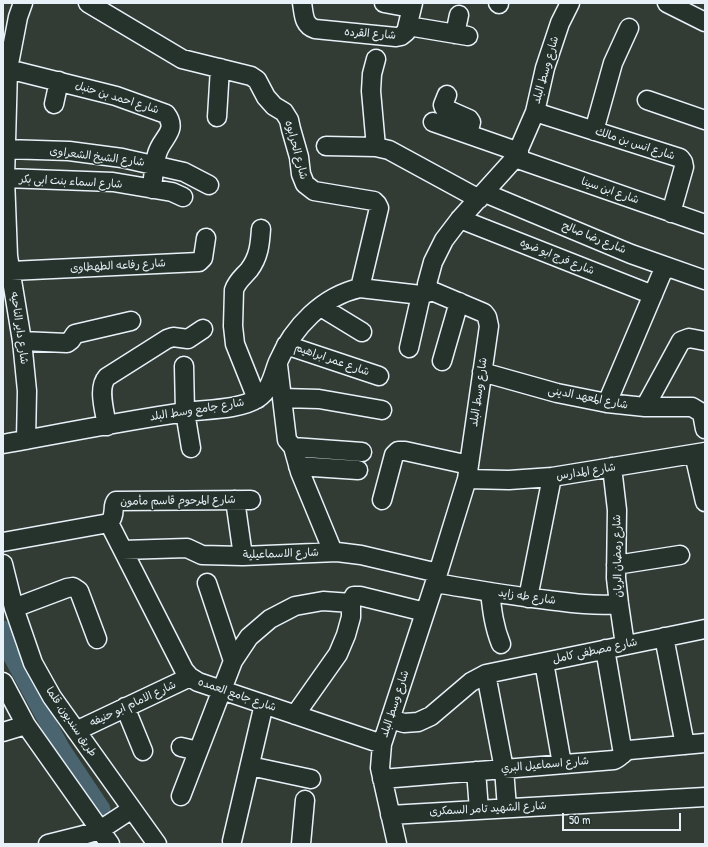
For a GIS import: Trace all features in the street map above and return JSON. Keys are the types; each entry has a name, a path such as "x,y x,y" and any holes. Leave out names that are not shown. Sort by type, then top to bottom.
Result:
{"street":[{"name":"شارع الحرابوه","path":"88,3 182,59 254,78 266,97 274,106 286,115 289,120 299,157 303,180 310,189 374,202 377,204 379,208 360,288"},
{"name":"شارع القرده","path":"302,3 306,23 314,29 396,37 401,36 406,32 412,5"},
{"path":"384,3 412,5"},
{"name":"شارع وسط البلد","path":"396,844 380,768 382,744 437,578 468,472 490,326 484,313 459,302 427,293 427,284 433,262 444,240 460,219 517,155 535,112 544,68 560,23 570,3"},
{"path":"667,3 705,22"},
{"name":"شارع داير الناحيه","path":"15,11 8,69 4,200 7,261 22,341 26,391 26,440"},
{"path":"408,26 461,35 459,15"},
{"path":"594,130 613,63 629,28"},
{"path":"376,59 370,90 376,147"},
{"path":"217,117 220,68"},
{"name":"شارع احمد بن حنبل","path":"8,69 116,96 166,114 170,119 169,134 157,153 152,189"},
{"name":"شارع احمد بن حنبل","path":"54,104 59,81"},
{"path":"447,95 443,105 444,108 469,119 468,134"},
{"path":"647,100 705,120"},
{"name":"شارع انس بن مالك","path":"535,112 677,157 682,160 684,168 671,212"},
{"name":"شارع ابن سينا","path":"433,122 468,134 517,155 705,224"},
{"name":"شارع الشيخ الشعراوى","path":"5,138 69,151 122,158 155,165 184,172 210,185"},
{"name":"شارع رضا صالح","path":"326,146 376,147 389,150 482,196 705,280"},
{"name":"شارع اسماء بنت ابى بكر","path":"5,178 113,182 172,192 183,197"},
{"name":"شارع فرج ابو ضوه","path":"460,219 653,295"},
{"path":"257,399 235,344 233,326 234,290 236,284 257,258 260,246 261,229"},
{"name":"شارع رفاعه الطهطاوى","path":"7,261 199,262 203,258 206,238"},
{"path":"607,403 665,266"},
{"name":"شارع جامع وسط البلد","path":"3,444 185,412 240,405 257,399 263,395 269,387 286,345 298,328 321,307 336,296 360,288 427,293"},
{"path":"409,348 427,293"},
{"path":"442,361 459,302"},
{"path":"321,307 362,332"},
{"path":"22,341 67,343 75,334 131,321"},
{"path":"107,426 101,389 104,380 168,339 173,337 188,340 203,329"},
{"path":"645,407 681,341 689,338 705,342"},
{"name":"شارع عمر ابراهيم","path":"286,345 379,376"},
{"path":"278,363 288,440 293,447 298,466 333,552"},
{"path":"184,366 185,412 191,448"},
{"name":"شارع المعهد الدينى","path":"482,372 557,393 607,403 645,407 692,407 702,413 705,428"},
{"path":"282,398 319,399 382,410"},
{"path":"293,447 362,452"},
{"name":"شارع المدارس","path":"382,500 394,455 398,451 405,451 468,472 509,480 552,477 700,453"},
{"path":"700,453 705,502"},
{"path":"298,466 358,470"},
{"name":"شارع رمضان الريان","path":"612,467 617,510 616,565 619,604 625,645"},
{"path":"528,598 552,477"},
{"name":"شارع المرحوم قاسم مأمون","path":"109,523 113,517 113,506 116,501 243,500 243,556"},
{"path":"3,542 109,523"},
{"name":"شارع جامع العمده","path":"109,523 184,670 190,677 198,682 382,744"},
{"name":"شارع الاسماعيلية","path":"123,550 187,548 202,555 243,556 333,552 361,555 437,578"},
{"path":"616,565 680,555"},
{"name":"طريق سنديون, قلما","path":"3,564 14,608 33,663 52,697 157,844"},
{"name":"شارع طه زايد","path":"437,578 490,592 528,598 584,604 619,604"},
{"path":"207,583 233,661"},
{"path":"14,608 73,587 79,591 97,639"},
{"path":"490,592 496,630 502,644"},
{"path":"295,714 338,654 346,635 351,603 354,596 358,595 425,612"},
{"path":"181,796 190,749 222,690 233,661 249,637 270,619 295,606 323,601 351,603"},
{"name":"شارع مصطفى كامل","path":"390,719 404,723 418,722 431,716 472,682 486,674 705,629"},
{"path":"664,637 685,745"},
{"path":"604,649 623,754"},
{"path":"544,662 562,764"},
{"path":"486,674 504,769 507,808"},
{"name":"شارع الامام ابو حنيفه","path":"76,731 190,677"},
{"path":"3,682 26,725 105,837"},
{"path":"232,841 264,704"},
{"path":"125,708 143,751"},
{"path":"3,732 26,725"},
{"name":"شارع اسماعيل البري","path":"382,779 614,760 629,750 705,744"},
{"path":"250,766 311,779"},
{"path":"476,771 479,810"},
{"name":"شارع الشهيد تامر السمكرى","path":"390,815 705,797"},
{"path":"301,844 305,800"},
{"path":"48,844 80,836 105,837 132,809"}],"waterway":[{"path":"3,629 8,650 62,749 102,809"}]}
